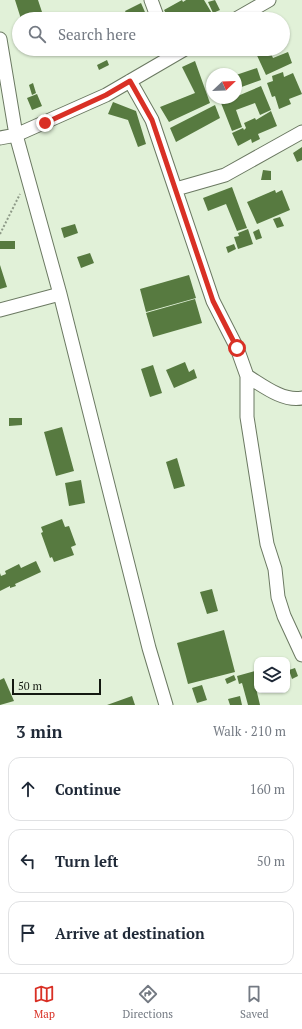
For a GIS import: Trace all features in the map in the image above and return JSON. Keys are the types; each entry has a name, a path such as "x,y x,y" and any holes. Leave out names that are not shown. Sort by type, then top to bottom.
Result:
{"street":[{"path":"151,0 155,12"},
{"path":"248,12 269,0"},
{"path":"0,39 16,135 60,294 149,648 166,705"},
{"path":"0,138 16,135 106,95 130,81 165,56"},
{"path":"130,81 152,120 213,301 237,348 247,376 247,417 267,544 275,569 278,597 284,616 302,655"},
{"path":"176,189 225,174 302,132"},
{"path":"0,310 60,294"},
{"path":"247,376 277,393 295,399 302,398"}],"path":[{"path":"0,234 28,177"}],"building":[{"path":"15,0 38,0 42,12 19,12"},
{"path":"182,0 183,2 186,0 204,0 211,12 165,12 164,10"},
{"path":"215,0 220,10 213,12 208,2"},
{"path":"141,3 145,12 126,12"},
{"path":"257,56 272,56 273,58 278,56 289,56 292,63 266,75"},
{"path":"107,60 109,65 99,70 97,65"},
{"path":"195,61 206,92 206,104 208,104 169,122 160,107 195,93 182,67"},
{"path":"257,68 261,80 242,87 242,73"},
{"path":"283,72 284,77 293,73 302,94 289,99 291,104 279,109 275,96 272,97 267,83 273,81 272,76"},
{"path":"33,83 36,93 32,95 29,85"},
{"path":"261,86 271,110 260,115 255,103 236,110 242,127 232,131 221,104 242,104 242,94"},
{"path":"37,94 42,106 32,110 27,98"},
{"path":"113,102 136,111 146,144 138,147 128,120 108,114"},
{"path":"215,105 220,118 176,142 170,128"},
{"path":"271,111 277,126 258,134 260,139 252,143 251,139 238,146 232,133 243,128 244,130 246,128 244,123 255,118 256,120"},
{"path":"302,147 302,160 297,162 293,153"},
{"path":"263,170 271,171 271,180 261,180"},
{"path":"232,187 247,228 237,231 226,204 208,211 203,198"},
{"path":"275,190 276,193 282,190 290,210 257,224 247,202"},
{"path":"280,217 284,226 277,228 273,219"},
{"path":"75,224 78,233 64,238 61,228"},
{"path":"248,229 253,244 238,249 234,237 239,236 238,233"},
{"path":"259,229 262,238 256,240 253,232"},
{"path":"0,241 15,241 15,249 0,249"},
{"path":"234,244 236,249 228,253 226,247"},
{"path":"90,253 94,263 81,268 77,257"},
{"path":"0,265 7,287 0,289"},
{"path":"189,275 196,298 146,312 140,289"},
{"path":"195,299 202,323 153,337 146,313"},
{"path":"185,362 189,372 194,369 197,378 174,388 166,370"},
{"path":"153,365 162,393 150,397 141,369"},
{"path":"9,418 22,418 22,425 9,426"},
{"path":"62,427 74,471 56,476 44,432"},
{"path":"177,458 185,486 174,489 166,462"},
{"path":"81,480 85,503 69,506 65,483"},
{"path":"62,519 65,527 69,526 76,545 71,547 74,555 54,562 52,557 50,558 41,533 43,532 41,527"},
{"path":"36,561 41,572 15,584 16,586 10,588 10,586 0,591 0,573 1,576 6,574 5,571 19,564 21,568"},
{"path":"212,589 218,611 207,614 200,592"},
{"path":"224,630 235,672 188,684 177,643"},
{"path":"295,668 298,676 292,679 290,670"},
{"path":"254,671 254,693 257,693 260,705 248,705 242,683 239,684 237,676"},
{"path":"234,675 236,680 227,684 225,679"},
{"path":"4,678 14,701 0,705 0,680"},
{"path":"202,685 207,700 197,703 192,688"},
{"path":"132,696 135,705 107,705"},
{"path":"240,696 242,705 230,705 228,699"}],"route":[{"path":"45,123 106,95 130,81 152,120 213,301 237,348"}]}
